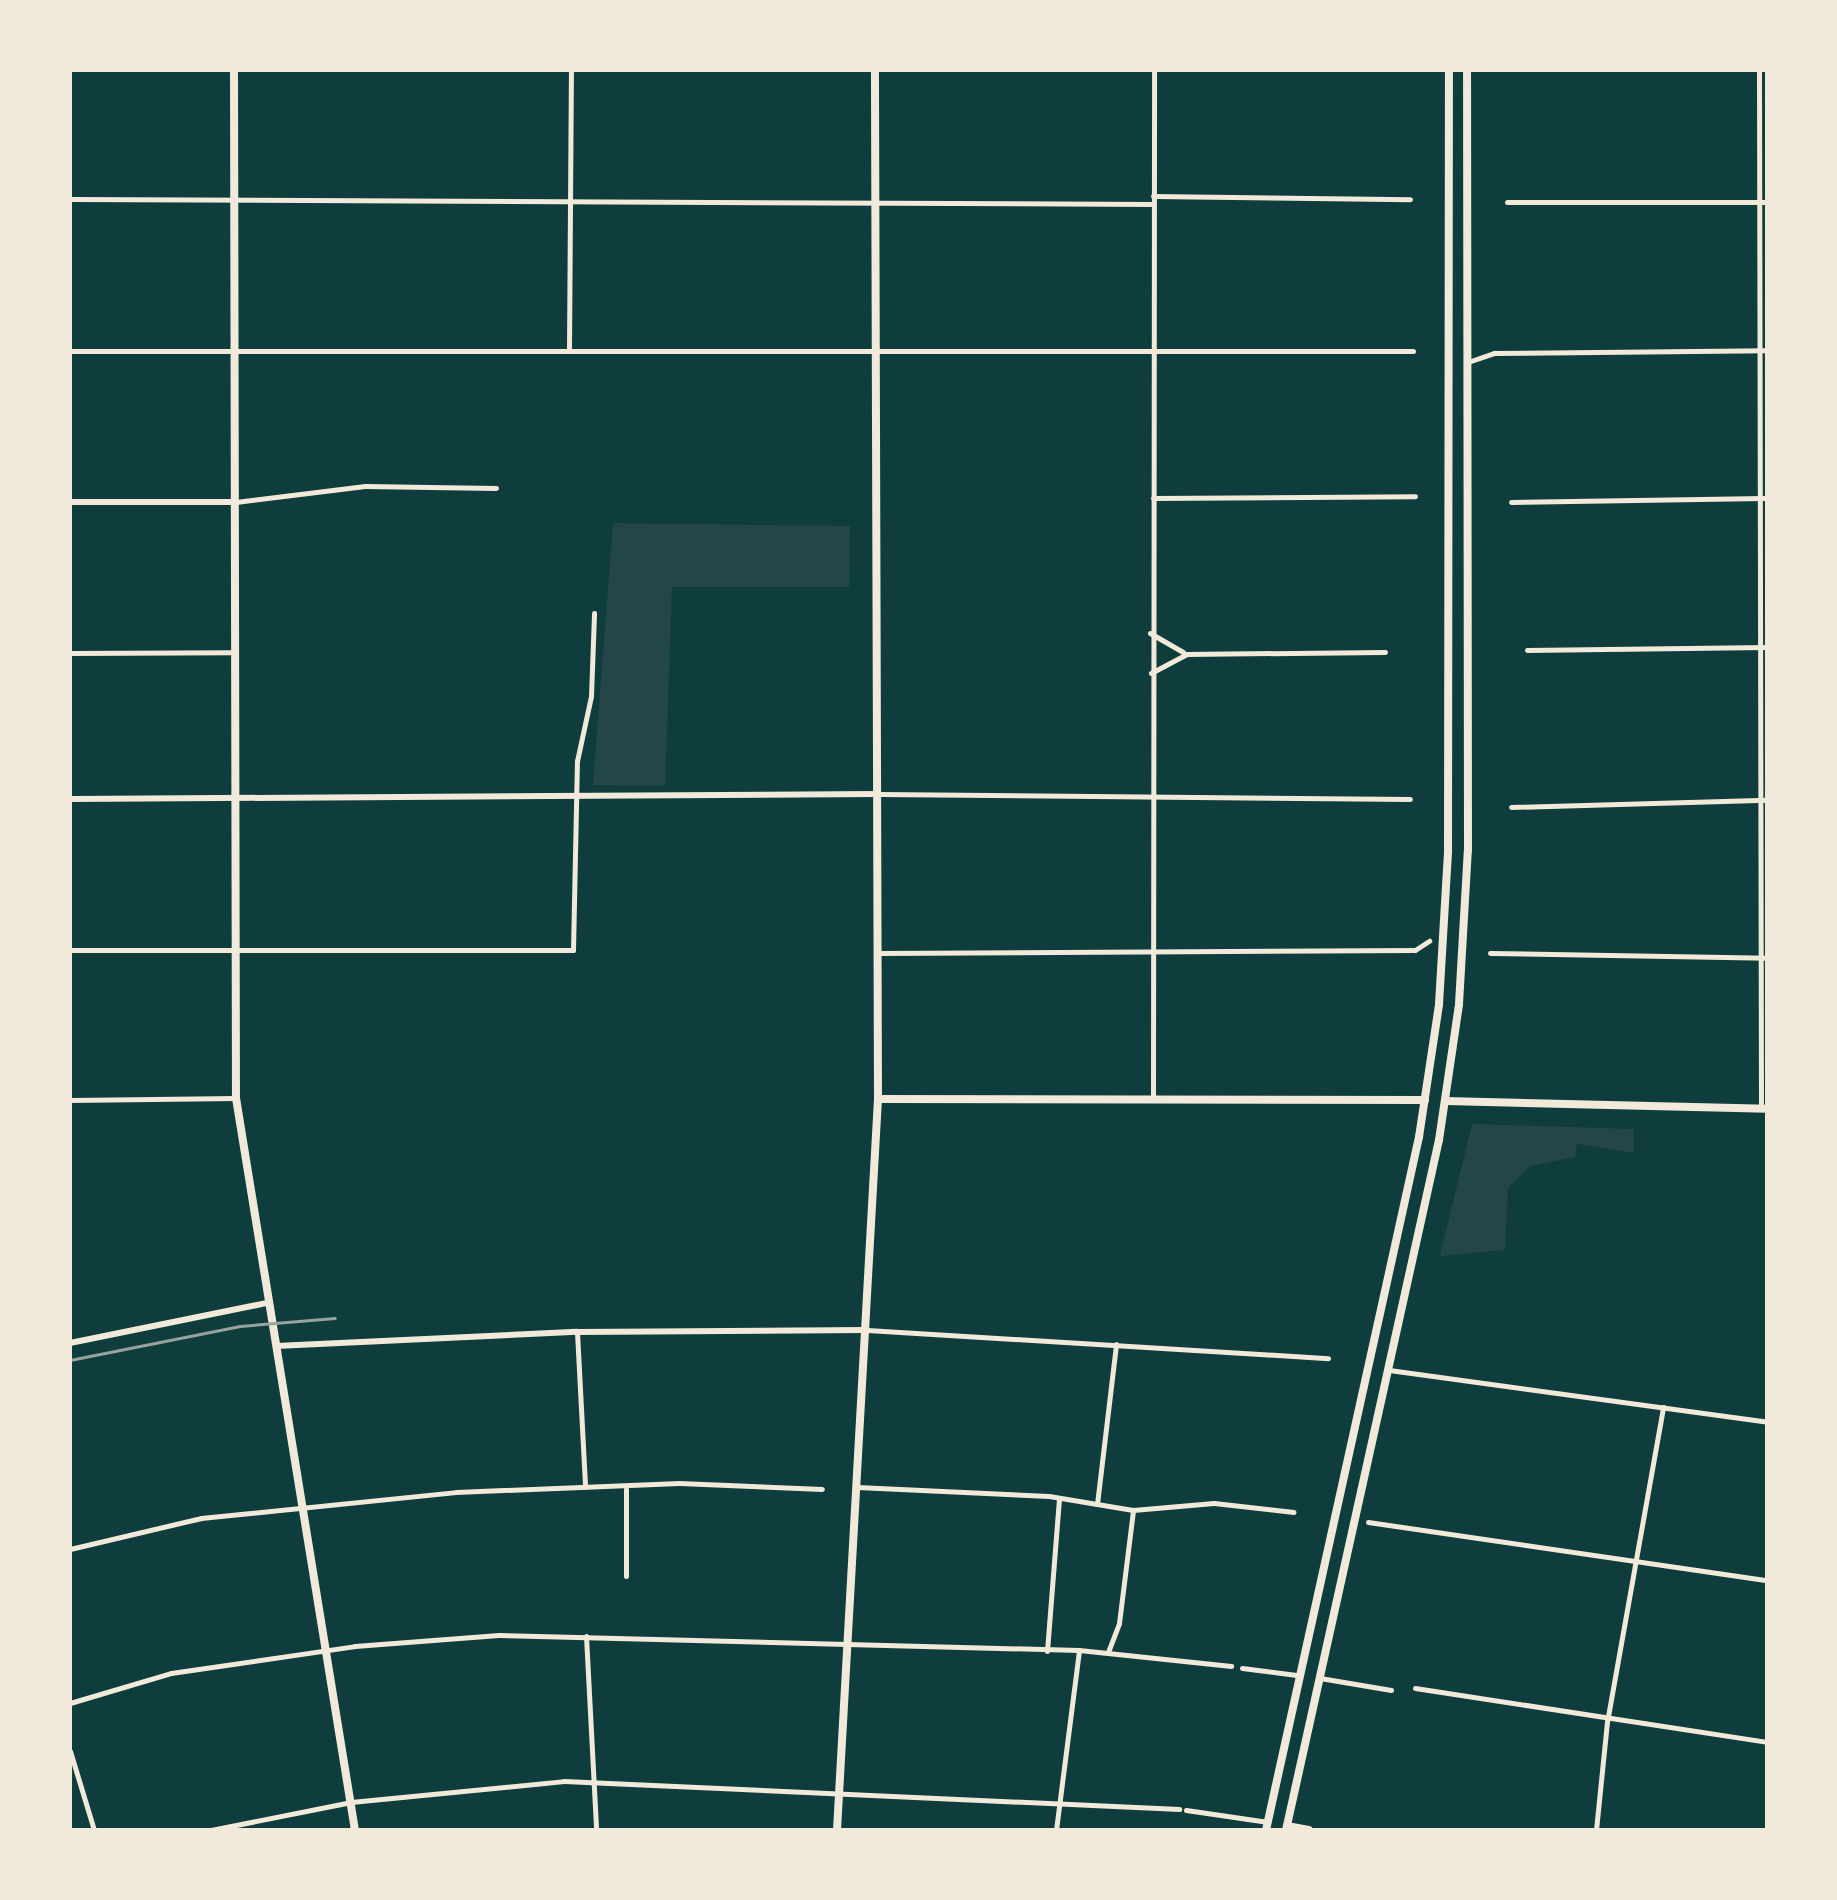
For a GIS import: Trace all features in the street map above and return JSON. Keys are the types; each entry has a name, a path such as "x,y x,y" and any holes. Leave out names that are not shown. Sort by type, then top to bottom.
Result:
{"main road":[{"path":"234,70 236,1098 266,1303 329,1652 355,1830"},
{"path":"837,1830 878,1099 875,70"},
{"path":"1267,1826 1425,1100 1448,851 1449,70"},
{"path":"1309,1830 1286,1828 1446,1101 1466,922 1467,70"},
{"path":"878,1099 1425,1100 1764,1109"}],"street":[{"path":"569,350 571,70"},
{"path":"1153,1100 1156,952 1150,633 1154,70"},
{"path":"1760,70 1758,202 1766,498 1764,1109"},
{"path":"1152,196 1410,200"},
{"path":"70,198 875,198 1152,204"},
{"path":"1507,202 1767,202"},
{"path":"1467,362 1494,354 1763,350"},
{"path":"70,351 1414,351"},
{"path":"70,502 236,502 365,486 496,488"},
{"path":"1152,498 1415,496"},
{"path":"1511,502 1766,498"},
{"path":"70,950 573,950 577,796 594,613"},
{"path":"1150,633 1186,654"},
{"path":"1527,650 1764,647"},
{"path":"70,653 237,652"},
{"path":"1151,672 1186,654 1385,652"},
{"path":"70,799 880,794 1152,800 1410,799"},
{"path":"1511,807 1765,800"},
{"path":"880,953 1415,950 1429,941"},
{"path":"1490,953 1765,958"},
{"path":"70,1100 236,1098"},
{"path":"70,1342 266,1303"},
{"path":"274,1346 578,1332 867,1330 1328,1358"},
{"path":"578,1332 586,1487"},
{"path":"1097,1504 1116,1344"},
{"path":"1385,1370 1767,1422"},
{"path":"1596,1830 1607,1722 1663,1407"},
{"path":"70,1549 170,1523 300,1505 679,1483 822,1488"},
{"path":"857,1487 1059,1500 1133,1510 1214,1503 1293,1512"},
{"path":"626,1488 626,1576"},
{"path":"1047,1651 1059,1500"},
{"path":"1108,1652 1119,1624 1133,1510"},
{"path":"1368,1522 1767,1580"},
{"path":"586,1636 596,1830"},
{"path":"70,1704 170,1673 454,1637 586,1636 1079,1650 1231,1666"},
{"path":"1056,1830 1079,1650"},
{"path":"1242,1668 1297,1675"},
{"path":"1317,1678 1390,1690"},
{"path":"1415,1688 1607,1722 1767,1742"},
{"path":"70,1751 94,1830"},
{"path":"211,1830 351,1802 594,1780 840,1788 1060,1801 1182,1810 1267,1826"}],"shaded area":[{"path":"613,523 850,526 849,587 672,587 665,786 593,785"},
{"path":"1472,1124 1634,1129 1634,1153 1577,1144 1575,1157 1530,1166 1508,1188 1505,1250 1440,1256"}],"railway":[{"path":"70,1360 240,1326 335,1318"}]}
